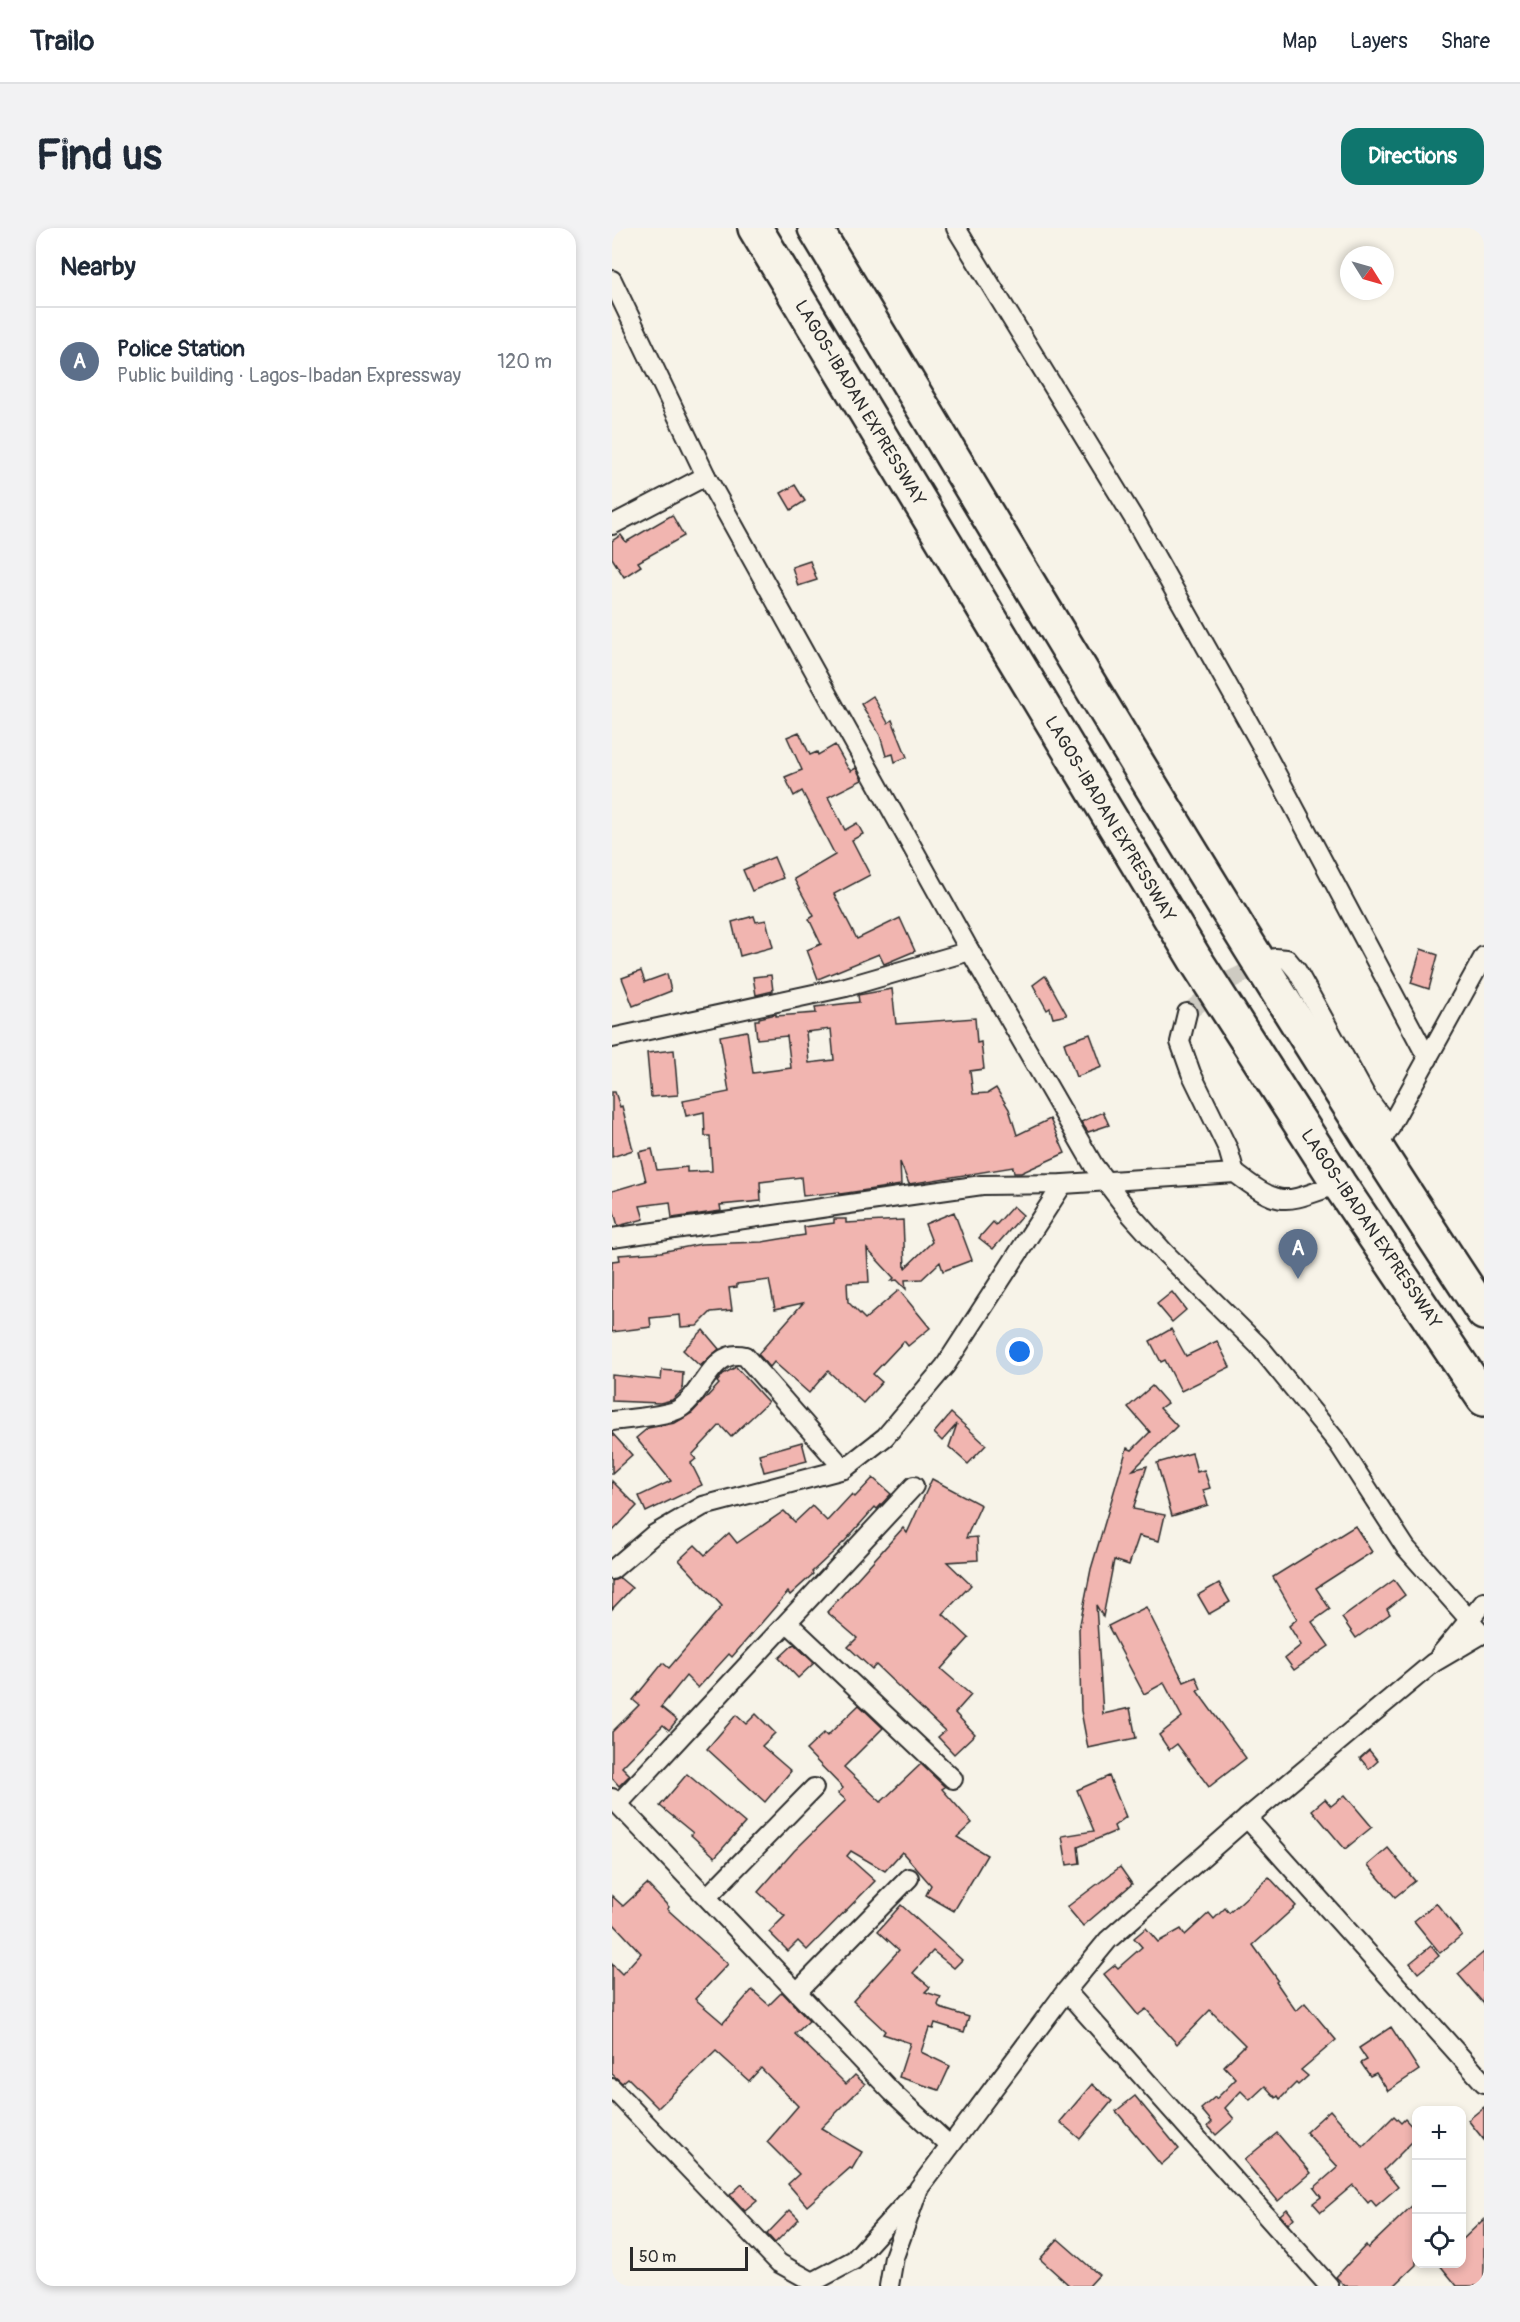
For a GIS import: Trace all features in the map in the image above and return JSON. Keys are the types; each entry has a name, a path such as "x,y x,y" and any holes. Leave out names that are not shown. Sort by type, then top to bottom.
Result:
{"highway":[{"name":"LAGOS-IBADAN EXPRESSWAY","path":"755,228 1195,959 1339,1184 1484,1399"},
{"path":"815,228 1237,929 1383,1139 1484,1313"}],"street":[{"path":"956,228 1136,522 1260,742 1428,1059"},
{"path":"612,280 706,476 970,951 1105,1181 1165,1253 1259,1346 1338,1443 1406,1548 1483,1634 1433,1663 1247,1818 1108,1940 1066,1991 919,2188 854,2260 813,2282 779,2263 612,2088"},
{"path":"612,525 706,476"},
{"path":"612,1038 846,987 970,951"},
{"path":"1383,1139 1484,956"},
{"path":"1275,958 1287,959 1297,971 1366,1096 1383,1139"},
{"path":"1187,1013 1180,1042 1191,1073 1228,1149 1235,1173 1262,1194 1286,1202 1339,1184"},
{"path":"612,1238 982,1185 1063,1184 1235,1173"},
{"path":"612,1570 653,1535 703,1506 844,1469 885,1437 945,1366 1063,1184"},
{"path":"612,1421 676,1410 721,1360 735,1354 745,1356 844,1469"},
{"path":"914,1486 788,1623 615,1801 708,1896 892,2092 950,2146"},
{"path":"1433,1663 1469,1617 1484,1602"},
{"path":"788,1623 953,1779"},
{"path":"708,1896 814,1788"},
{"path":"1247,1818 1484,2083"},
{"path":"796,1992 909,1878"},
{"path":"1066,1991 1329,2286"},
{"path":"889,2286 894,2257 919,2188"}],"building":[{"path":"795,485 805,501 791,510 781,493"},
{"path":"672,515 684,536 638,562 641,566 624,577 612,558 612,541 621,535 626,542"},
{"path":"810,561 817,580 798,586 792,567"},
{"path":"873,696 888,723 892,720 907,757 895,762 893,754 886,756 880,735 861,704"},
{"path":"799,732 810,755 817,752 818,755 835,745 848,768 851,771 856,768 862,780 828,797 845,830 857,823 863,834 852,840 870,875 834,894 857,939 900,918 915,951 884,964 879,954 818,979 807,950 821,944 809,919 814,916 794,879 835,855 802,791 794,796 785,777 802,770 787,737"},
{"path":"774,857 783,878 752,891 743,870"},
{"path":"754,916 756,922 766,920 773,947 740,956 732,922"},
{"path":"1421,949 1438,955 1429,989 1411,983"},
{"path":"641,971 645,982 667,974 671,991 633,1006 622,978"},
{"path":"771,975 773,991 756,995 753,977"},
{"path":"1045,976 1067,1015 1053,1018 1050,1008 1047,1010 1033,985"},
{"path":"892,989 896,1024 975,1018 977,1043 981,1042 984,1069 970,1071 973,1094 988,1093 996,1088 1009,1109 1017,1135 1050,1119 1065,1153 1021,1173 1014,1173 1013,1167 909,1184 900,1162 901,1185 840,1194 839,1192 803,1196 801,1177 760,1182 761,1201 720,1205 721,1211 672,1218 670,1202 640,1206 644,1219 618,1226 612,1205 612,1191 646,1181 639,1152 652,1149 657,1170 687,1167 687,1172 712,1171 710,1136 705,1136 704,1112 686,1116 683,1101 729,1092 720,1036 747,1031 753,1073 791,1068 787,1036 757,1039 755,1020 776,1014 776,1016 816,1013 815,1007 859,1002 858,995","holes":["831,1029 834,1060 809,1063 806,1032"]},
{"path":"1090,1034 1102,1067 1076,1077 1064,1043"},
{"path":"674,1050 678,1095 651,1097 647,1053"},
{"path":"612,1092 615,1092 620,1107 622,1106 633,1150 612,1157"},
{"path":"1103,1112 1109,1125 1088,1132 1081,1122"},
{"path":"1013,1206 1023,1215 993,1249 979,1238 993,1222 996,1225"},
{"path":"954,1212 972,1260 943,1271 940,1262 922,1279 905,1280 906,1289 897,1280 891,1281 894,1278 867,1249 869,1282 847,1283 848,1302 865,1319 899,1290 930,1328 908,1346 904,1341 873,1374 882,1382 863,1403 828,1371 809,1393 774,1362 770,1367 758,1354 803,1303 775,1309 769,1280 737,1284 737,1287 729,1288 732,1310 711,1312 697,1326 681,1327 680,1315 650,1318 651,1327 612,1332 612,1261 620,1260 619,1255 661,1252 701,1244 762,1242 805,1235 804,1227 834,1223 834,1219 846,1219 846,1223 903,1220 905,1268 932,1242 925,1224"},
{"path":"1172,1292 1186,1310 1172,1322 1157,1304"},
{"path":"1171,1329 1186,1356 1217,1341 1230,1367 1181,1391 1165,1360 1161,1362 1150,1341"},
{"path":"703,1330 719,1349 700,1366 683,1350"},
{"path":"736,1367 768,1402 731,1437 720,1425 692,1455 696,1459 691,1463 702,1485 646,1512 639,1496 671,1481 636,1438 648,1428 675,1423 692,1413 719,1384 717,1382 723,1374"},
{"path":"662,1370 683,1372 682,1391 672,1400 660,1403 612,1401 612,1375 661,1380"},
{"path":"1152,1386 1167,1403 1160,1408 1177,1426 1133,1470 1147,1466 1133,1509 1165,1515 1159,1541 1139,1536 1129,1565 1114,1560 1103,1617 1096,1605 1103,1714 1130,1708 1136,1738 1088,1748 1081,1711 1079,1629 1091,1569 1127,1448 1132,1450 1150,1432 1128,1407"},
{"path":"951,1413 986,1445 968,1464 949,1447 957,1424 942,1441 934,1433"},
{"path":"612,1433 632,1455 612,1473"},
{"path":"802,1442 807,1461 764,1472 759,1454"},
{"path":"1192,1453 1197,1472 1204,1470 1210,1488 1203,1490 1208,1505 1172,1516 1157,1463"},
{"path":"873,1478 891,1494 877,1509 875,1507 845,1541 812,1572 813,1574 790,1595 788,1592 732,1657 729,1654 698,1688 686,1676 661,1707 677,1720 669,1730 663,1725 622,1767 630,1775 619,1786 612,1778 612,1732 639,1705 633,1700 663,1663 669,1668 722,1606 679,1560 695,1545 705,1555 729,1533 737,1543 784,1511 795,1522 812,1506 827,1521 852,1494 855,1497"},
{"path":"932,1479 981,1505 966,1538 977,1537 978,1560 947,1562 971,1585 943,1614 969,1638 941,1669 971,1695 955,1713 975,1734 954,1754 938,1737 945,1731 876,1665 872,1669 848,1647 857,1638 827,1612 903,1528 907,1533"},
{"path":"612,1481 637,1506 612,1532"},
{"path":"1355,1526 1372,1552 1316,1588 1330,1609 1312,1622 1329,1646 1294,1670 1285,1658 1301,1645 1289,1626 1297,1619 1273,1577"},
{"path":"620,1578 632,1588 612,1609 612,1581"},
{"path":"1394,1580 1405,1595 1387,1609 1390,1614 1356,1638 1342,1618"},
{"path":"1219,1583 1230,1602 1209,1614 1198,1595"},
{"path":"1146,1607 1184,1682 1196,1677 1201,1689 1197,1691 1246,1758 1209,1787 1177,1744 1169,1750 1159,1735 1182,1717 1164,1683 1144,1694 1108,1626"},
{"path":"794,1644 814,1663 798,1678 779,1658"},
{"path":"859,1705 883,1728 844,1767 881,1802 921,1764 945,1787 942,1789 972,1823 957,1837 987,1855 954,1911 926,1895 931,1885 902,1852 885,1871 851,1851 847,1856 875,1881 807,1950 798,1941 788,1951 769,1932 785,1916 758,1892 794,1851 846,1800 838,1793 843,1788 806,1750 824,1733 827,1736"},
{"path":"756,1714 775,1733 762,1746 791,1771 765,1802 707,1749 736,1715 746,1724"},
{"path":"1369,1750 1378,1761 1369,1769 1360,1758"},
{"path":"687,1774 745,1823 715,1857 691,1835 693,1833 660,1806"},
{"path":"1109,1776 1126,1817 1114,1826 1116,1831 1078,1847 1080,1863 1067,1865 1062,1836 1094,1831 1077,1790"},
{"path":"1345,1795 1372,1827 1345,1849 1312,1810 1325,1799 1331,1806"},
{"path":"1388,1848 1415,1881 1395,1897 1368,1865"},
{"path":"1120,1867 1132,1884 1083,1926 1067,1907"},
{"path":"1269,1877 1296,1906 1253,1945 1278,1980 1276,1982 1296,2011 1305,2003 1336,2040 1301,2070 1308,2076 1298,2085 1296,2083 1280,2099 1278,2096 1276,2098 1265,2086 1250,2100 1241,2091 1225,2108 1234,2119 1216,2135 1208,2126 1212,2122 1201,2109 1215,2097 1216,2099 1236,2079 1224,2066 1245,2045 1210,2010 1177,2044 1146,2009 1138,2015 1104,1974 1115,1965 1118,1968 1142,1947 1134,1938 1146,1928 1158,1942 1181,1929 1185,1935 1209,1913 1214,1919 1225,1908 1229,1913"},
{"path":"647,1884 669,1907 667,1909 728,1964 695,1999 723,2023 752,1990 769,2005 782,1992 809,2021 795,2034 846,2084 855,2075 865,2084 821,2128 862,2152 852,2169 850,2168 807,2206 788,2184 799,2174 767,2142 798,2106 761,2068 749,2081 716,2051 658,2108 628,2078 622,2083 612,2074 612,1964 622,1974 641,1953 612,1922 612,1896 623,1906"},
{"path":"1436,1903 1462,1935 1440,1953 1414,1921"},
{"path":"901,1905 962,1960 954,1968 933,1951 913,1973 930,1987 925,1992 941,1997 938,2005 940,2008 969,2017 964,2032 935,2023 933,2029 929,2028 921,2052 950,2066 939,2090 899,2077 910,2043 883,2034 885,2031 853,2001 899,1950 878,1931"},
{"path":"1431,1946 1439,1956 1418,1973 1410,1963"},
{"path":"1484,1952 1484,2004 1458,1974"},
{"path":"1391,2027 1419,2070 1388,2091 1376,2073 1370,2076 1361,2063 1367,2060 1359,2048"},
{"path":"1092,2084 1112,2101 1080,2139 1060,2122"},
{"path":"1135,2096 1179,2149 1161,2165 1116,2111"},
{"path":"1484,2107 1484,2140 1468,2120"},
{"path":"1330,2110 1363,2147 1394,2116 1401,2123 1405,2119 1412,2127 1412,2142 1384,2170 1398,2187 1376,2206 1371,2200 1368,2203 1353,2185 1321,2212 1313,2203 1321,2197 1314,2188 1338,2167 1306,2132"},
{"path":"1277,2133 1311,2173 1278,2201 1244,2160"},
{"path":"742,2184 757,2201 745,2211 730,2195"},
{"path":"1412,2206 1413,2268 1394,2286 1345,2286 1336,2277 1366,2245 1368,2248"},
{"path":"1287,2209 1294,2218 1288,2224 1280,2215"},
{"path":"790,2210 799,2219 775,2243 767,2234"},
{"path":"1484,2219 1484,2286 1457,2286 1442,2268 1466,2268 1466,2236"},
{"path":"1058,2239 1099,2275 1089,2286 1070,2286 1040,2259"}],"tunnel":[{"path":"1187,1013 1226,982 1268,962"}],"place":[{"name":"Police Station","path":"1298,1279"}]}
